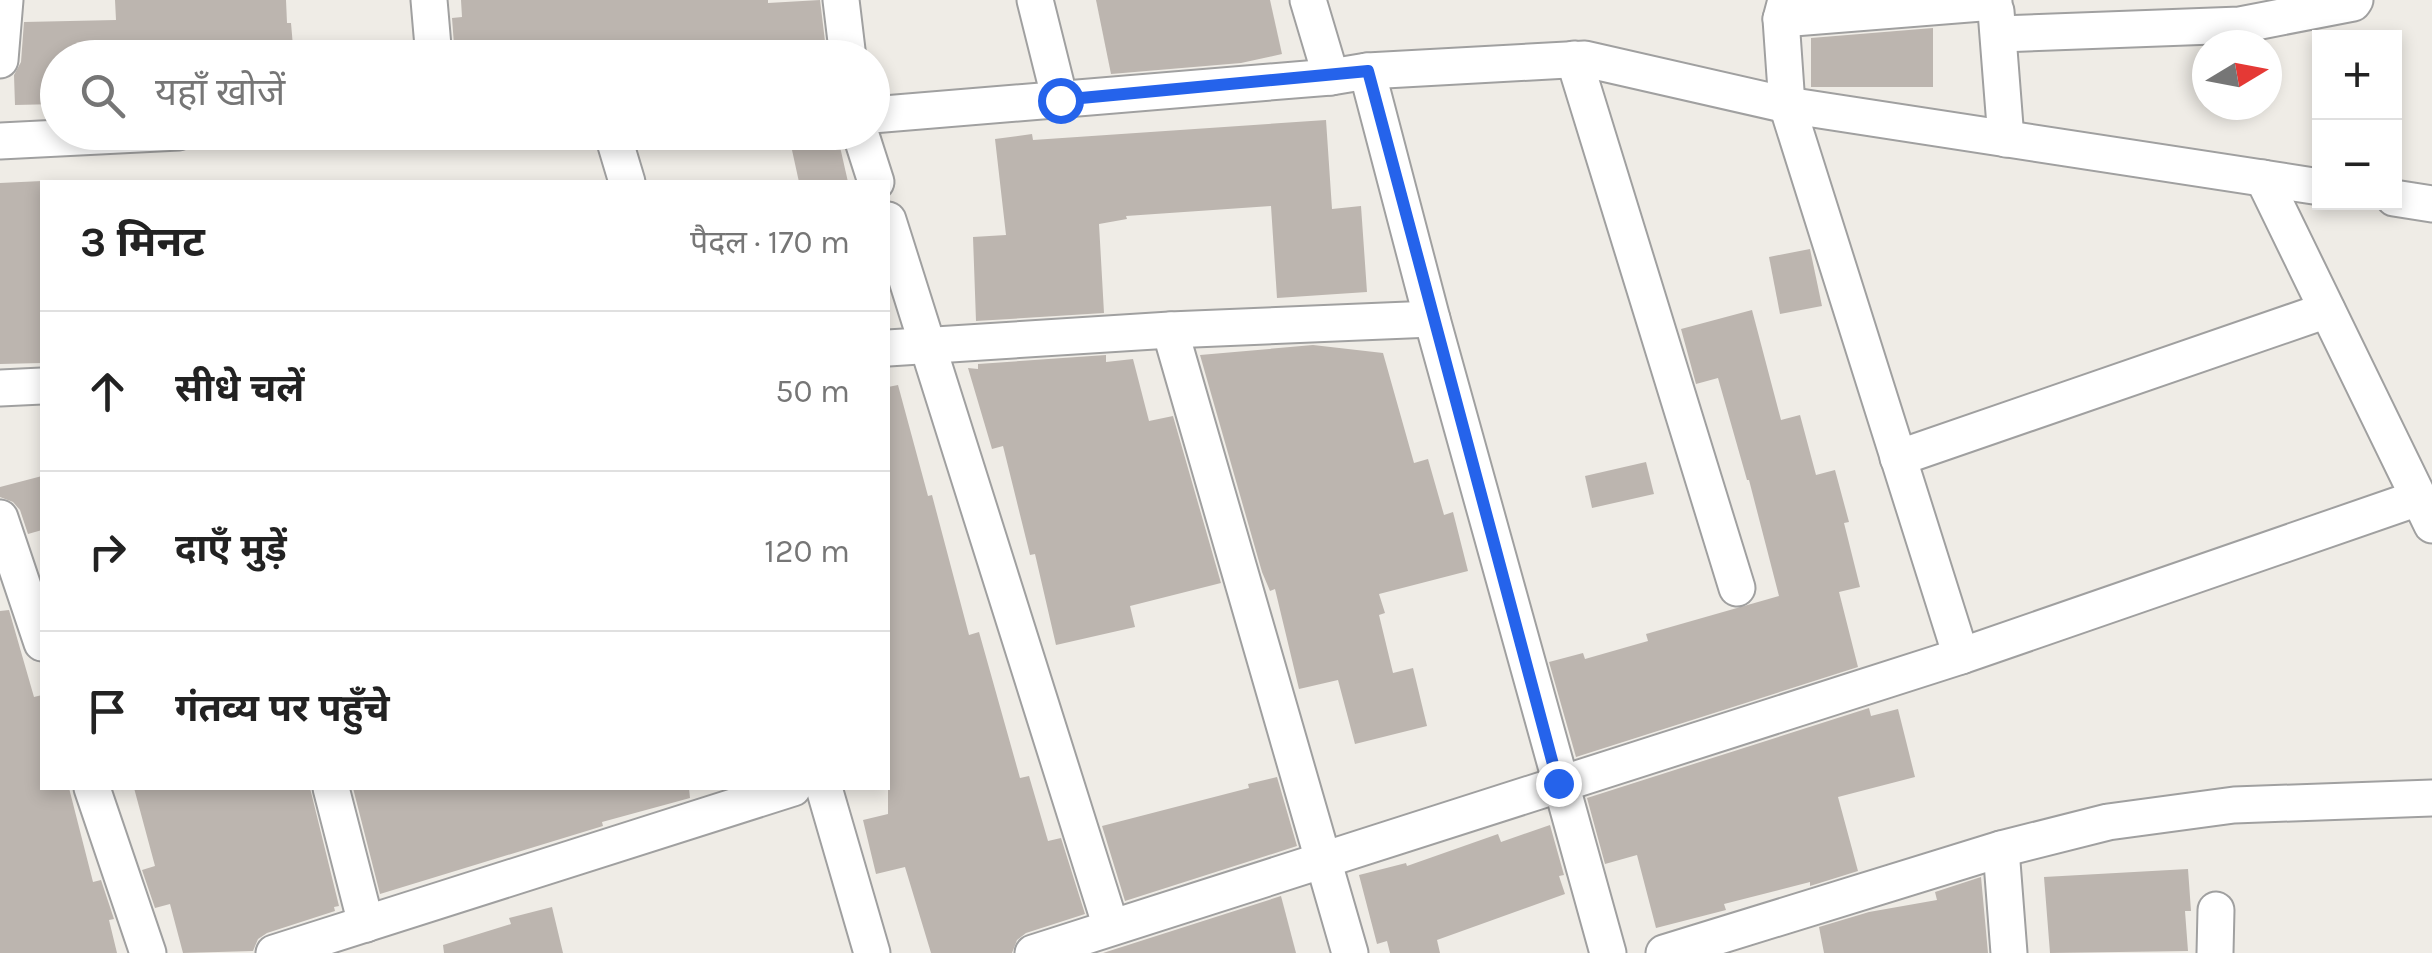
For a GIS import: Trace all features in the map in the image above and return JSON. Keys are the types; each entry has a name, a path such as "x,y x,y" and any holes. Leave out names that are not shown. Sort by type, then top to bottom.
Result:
{"street":[{"path":"0,60 5,0"},
{"path":"429,0 432,40"},
{"path":"841,0 846,40"},
{"path":"1035,0 1060,100"},
{"path":"1308,0 1330,77"},
{"path":"1960,656 1787,105 1783,10 2240,13 2354,4 2355,0"},
{"path":"1996,12 2006,138"},
{"path":"890,114 1368,71 1585,59 1787,105 2312,185"},
{"path":"1574,60 1737,588"},
{"path":"1368,71 1558,783 1608,953"},
{"path":"0,141 40,139"},
{"path":"617,150 626,180"},
{"path":"866,150 875,180"},
{"path":"1033,953 1558,783 2425,511 2263,178"},
{"path":"2402,199 2432,204"},
{"path":"890,226 1111,927"},
{"path":"1898,458 2328,310"},
{"path":"890,348 1432,319"},
{"path":"1170,330 1350,953"},
{"path":"0,388 40,386"},
{"path":"0,518 40,637"},
{"path":"93,790 148,953"},
{"path":"332,790 366,924"},
{"path":"274,953 787,790"},
{"path":"825,790 872,953"},
{"path":"1664,953 2001,850 2108,822 2234,805 2432,798"},
{"path":"2001,850 2009,953"},
{"path":"2215,953 2216,910"}],"building":[{"path":"115,0 286,0 292,40 40,40 40,104 15,105 14,75 21,62 24,22 116,20"},
{"path":"461,0 820,0 825,40 454,40 452,18 462,17"},
{"path":"1096,0 1270,0 1282,54 1241,63 1111,74"},
{"path":"1933,28 1933,87 1811,87 1811,38"},
{"path":"1326,120 1332,209 1361,206 1367,292 1277,298 1271,206 1126,216 1127,219 1099,224 1104,313 976,321 973,237 1006,235 995,139 1032,134 1033,140"},
{"path":"792,150 841,150 848,180 799,180"},
{"path":"40,181 40,363 0,364 0,183"},
{"path":"1810,249 1822,306 1780,314 1769,257"},
{"path":"1752,310 1781,420 1800,415 1816,475 1835,470 1860,587 1839,592 1858,667 1576,757 1549,662 1583,653 1585,659 1648,641 1646,634 1779,596 1718,378 1696,384 1681,329"},
{"path":"1313,345 1383,353 1414,463 1428,459 1444,515 1453,512 1468,571 1379,594 1385,613 1379,615 1393,673 1413,668 1427,726 1355,744 1338,680 1299,689 1275,589 1270,591 1262,572 1200,355"},
{"path":"1106,355 1106,362 1133,359 1149,421 1173,416 1221,583 1130,606 1135,627 1056,645 1035,554 1030,555 1003,446 992,449 968,368 978,369 978,364"},
{"path":"898,385 969,635 979,632 1020,778 1029,776 1048,841 1061,838 1085,914 1026,933 1017,940 1012,953 931,953 905,867 876,874 863,820 888,814 890,790 890,387"},
{"path":"1646,462 1654,494 1592,508 1585,476"},
{"path":"40,477 40,531 28,534 20,510 0,497 0,487"},
{"path":"9,610 34,697 40,696 40,790 70,790 93,882 101,880 114,919 109,920 117,953 0,953 0,611"},
{"path":"1869,708 1871,716 1898,709 1915,777 1838,797 1858,871 1810,886 1810,882 1724,904 1726,910 1656,928 1637,855 1605,864 1587,798"},
{"path":"1277,777 1297,846 1125,901 1102,826 1249,788 1248,784"},
{"path":"135,790 310,790 339,906 334,907 335,911 267,933 258,939 253,951 183,953 170,904 155,908 142,870 155,866"},
{"path":"354,790 689,790 690,798 602,822 603,826 380,894"},
{"path":"1550,825 1564,875 1559,876 1565,894 1437,940 1440,953 1390,953 1387,941 1377,944 1359,875 1406,863 1407,866 1498,834 1501,842"},
{"path":"2188,869 2188,951 2050,953 2044,877"},
{"path":"1981,877 1988,953 1824,953 1819,927 1869,912 1937,900 1935,892"},
{"path":"1281,896 1296,953 1103,953"},
{"path":"552,907 563,953 444,953 443,945 511,924 509,918"}],"route":[{"path":"1060,100 1368,71 1558,783"}]}
